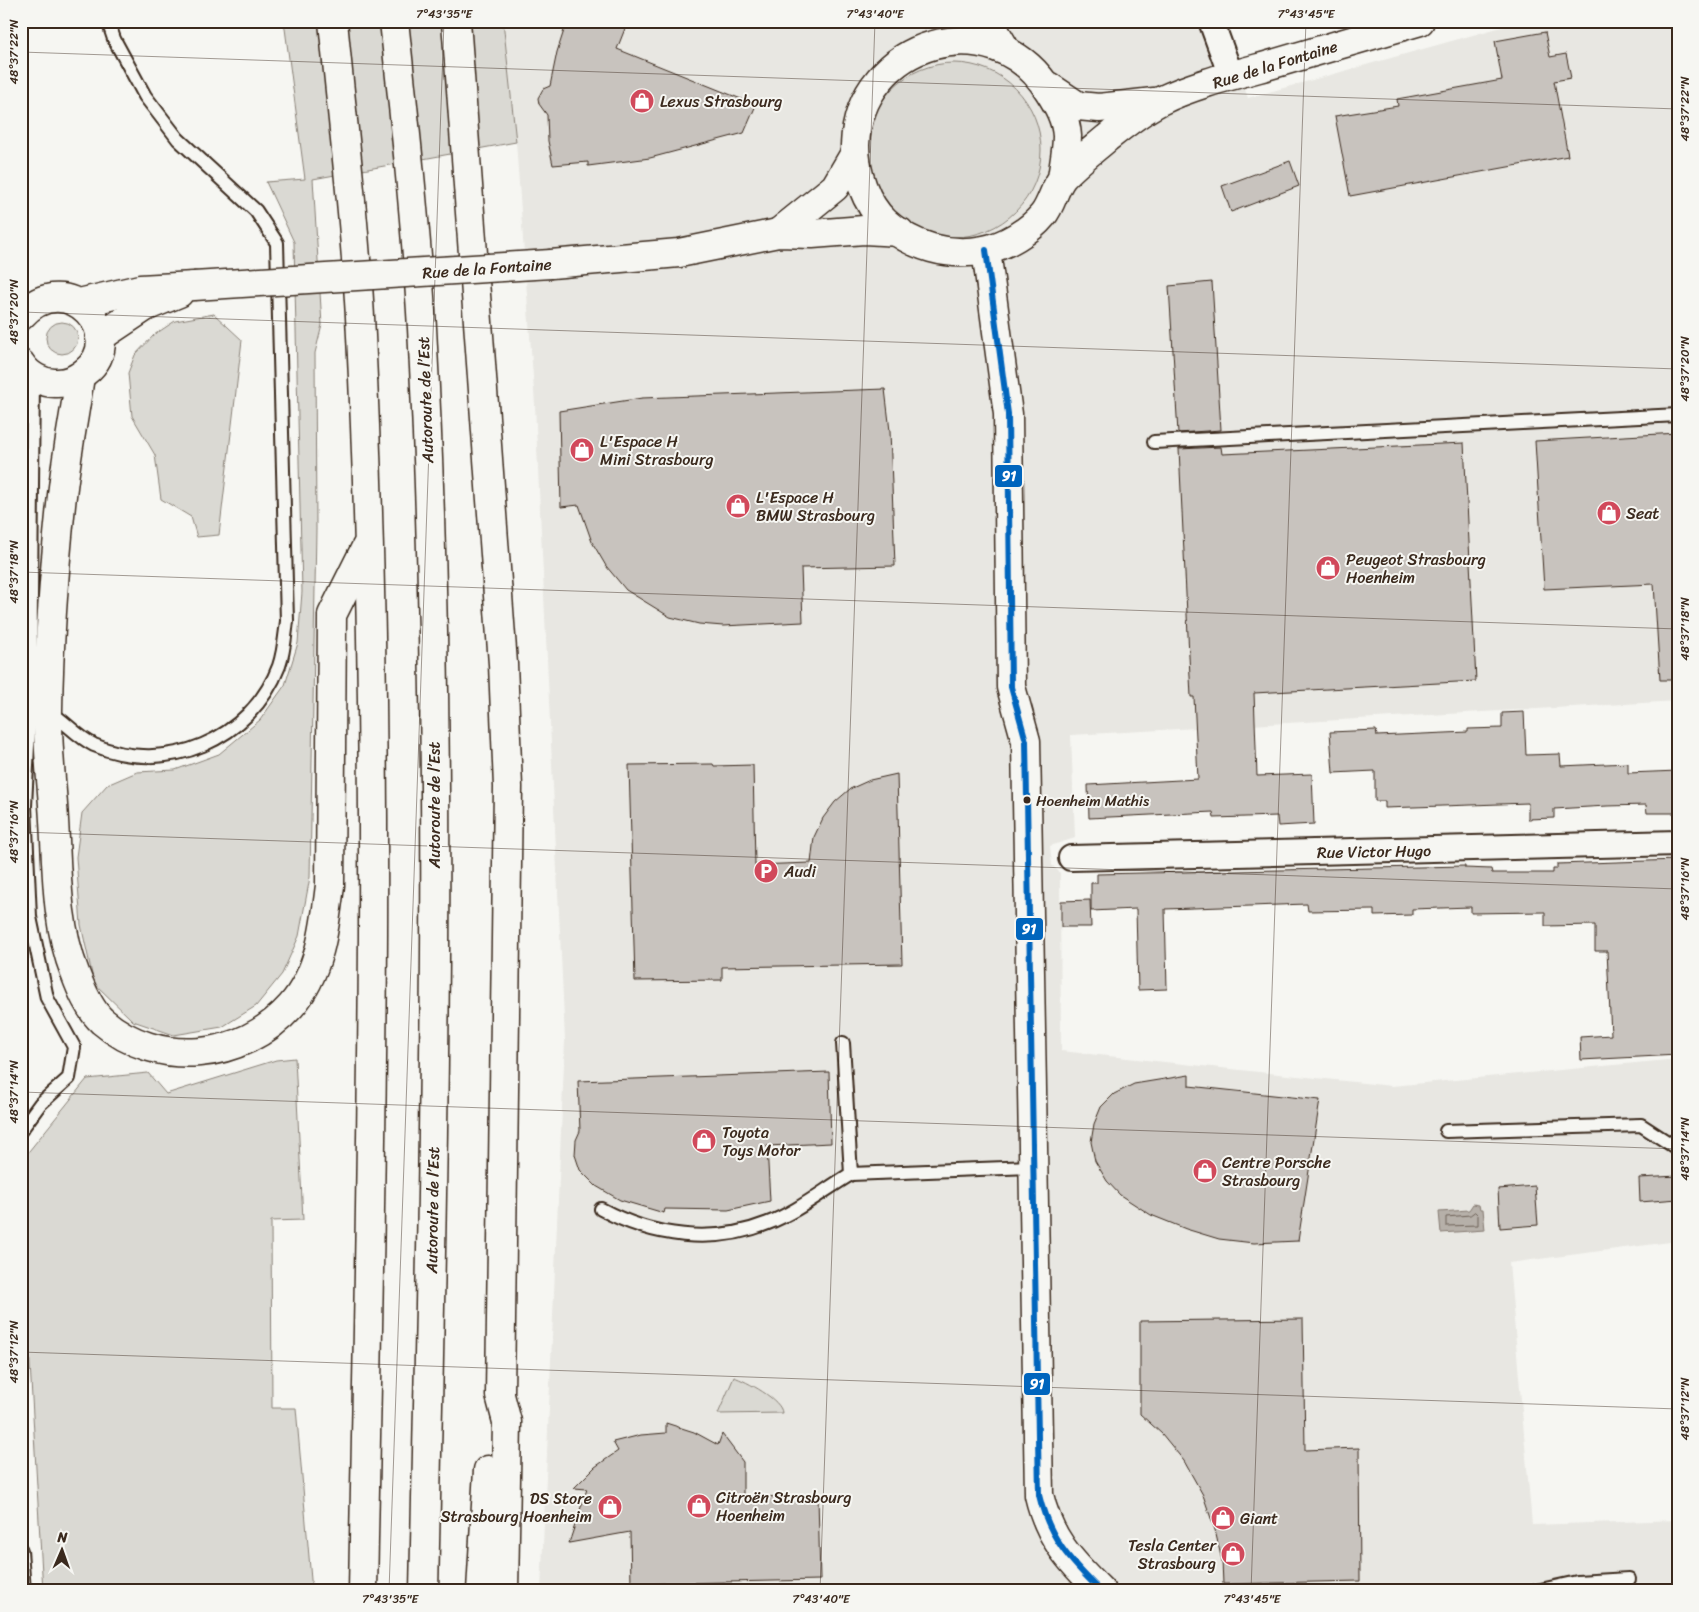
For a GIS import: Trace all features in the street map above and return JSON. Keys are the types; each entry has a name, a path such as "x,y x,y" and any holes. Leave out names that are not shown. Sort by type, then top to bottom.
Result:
{"main road":[{"path":"333,21 361,334 372,763 372,989 363,1591"},
{"name":"Autoroute de l’Est","path":"394,21 408,145 422,327 435,762 433,1195 424,1591"},
{"path":"456,21 504,664 508,902 500,1395 507,1422 504,1591"},
{"path":"465,140 473,21"},
{"path":"926,46 938,21"},
{"path":"989,21 1006,50"},
{"name":"Rue de la Fontaine","path":"1045,84 1078,106 1099,108 1160,101 1231,76 1420,21"},
{"name":"Rue de la Fontaine","path":"967,40 1006,50 1038,74 1061,111 1067,135 1062,178 1043,214 1020,235 986,250 947,252 914,242 884,222 865,193 855,162 856,124 868,93 890,67 926,46 967,40"},
{"name":"Rue de la Fontaine","path":"1062,178 1126,123 1160,101"},
{"name":"Rue de la Fontaine","path":"778,233 835,187 855,153"},
{"name":"Rue de la Fontaine","path":"28,304 60,298 79,303 140,289 551,264 680,253 778,233 812,234 864,230 900,232"},
{"path":"986,250 1008,414 1011,687 1026,741 1032,1167 1040,1495 1044,1516 1054,1537 1068,1558 1101,1591"},
{"name":"Rue de la Fontaine","path":"100,337 145,307 194,286"},
{"path":"27,370 56,384 69,382 80,376 96,360 100,337 97,324 90,312 79,303"},
{"path":"80,376 61,504 39,708 59,909 72,964 86,999 100,1020 126,1038 170,1054 218,1050 245,1041 272,1024 292,1005 310,977 321,946 330,884 332,614 367,544"},
{"path":"481,1591 491,1420 500,1395"}],"street":[{"path":"1211,21 1231,76"},
{"name":"Rue Victor Hugo","path":"1071,858 1678,843"}],"lane":[{"path":"39,708 92,744 124,755 156,755 190,751 219,738 246,717 270,684 279,665 287,621 277,243 256,211 178,139 145,96 114,39 108,21"},
{"path":"21,1130 40,1104 69,1078 74,1047 48,998 30,917 25,806 39,708 27,370"},
{"path":"1154,442 1678,415"},
{"path":"843,1043 850,1174"},
{"path":"1446,1131 1641,1126 1678,1149"},
{"path":"601,1209 621,1220 655,1230 683,1235 718,1236 769,1223 850,1174 1032,1167"},
{"path":"21,1550 24,1591"},
{"path":"1536,1591 1577,1582 1629,1578"}],"shaded area":[{"path":"284,21 503,21 516,142 313,179 322,325 315,353 316,529 310,877 299,936 282,974 256,1006 222,1027 174,1035 133,1021 94,983 81,925 76,857 82,813 107,785 137,772 175,770 219,754 260,720 285,685 298,643 302,592 294,242 266,182 305,179"},
{"path":"503,21 1221,21 1248,98 1523,21 1678,21 1678,701 1071,735 1075,838 1050,846 1052,865 1060,873 1061,1051 1392,1086 1678,1059 1678,1241 1509,1263 1532,1525 1678,1520 1678,1591 541,1591 565,1040 535,405 516,142"},
{"path":"963,63 987,69 1003,77 1016,88 1027,101 1035,117 1040,133 1040,167 1035,183 1027,199 1016,212 1003,223 979,234 963,237 945,237 929,234 905,223 881,199 868,167 867,141 870,125 881,101 905,77 937,64"},
{"path":"214,314 242,340 219,535 197,537 191,517 161,499 155,455 132,416 128,373 135,355 154,335 175,321"},
{"path":"62,322 68,323 73,327 77,332 77,344 73,349 68,353 62,354 56,353 51,349 47,344 46,338 47,332 51,327 56,323"},
{"path":"295,1058 303,1220 271,1221 272,1408 296,1408 312,1591 43,1591 21,1205 21,1161 87,1079 148,1073 166,1094 276,1060"},
{"path":"734,1377 747,1382 770,1397 776,1402 782,1413 718,1414"}],"water":[{"path":"1473,1204 1479,1205 1480,1209 1483,1209 1485,1230 1441,1233 1439,1212 1469,1210"}],"building":[{"name":"Lexus Strasbourg","path":"567,21 628,21 617,49 756,105 744,133 650,158 588,166 588,162 553,165 548,141 547,115 539,104 538,98 543,89 550,86 557,52"},
{"path":"1545,32 1550,57 1566,54 1571,78 1554,81 1568,156 1350,196 1335,116 1398,106 1397,99 1502,80 1495,41"},
{"path":"1290,161 1299,186 1231,212 1222,186"},
{"path":"1212,282 1221,430 1178,433 1169,286"},
{"name":"L'Espace H BMW Strasbourg","path":"885,389 890,431 895,566 801,568 803,622 723,626 699,624 670,617 626,590 606,566 592,542 579,505 561,507 559,411 642,398"},
{"name":"Seat","path":"1678,433 1678,680 1660,680 1654,584 1544,589 1535,441"},
{"name":"Peugeot Strasbourg Hoenheim","path":"1464,443 1476,681 1254,693 1257,776 1312,774 1314,824 1278,826 1277,816 1214,818 1213,812 1089,818 1088,785 1198,779 1194,697 1191,697 1179,449 1221,447 1222,454"},
{"path":"1524,712 1526,755 1560,754 1561,766 1628,763 1628,773 1678,771 1678,813 1647,813 1646,805 1607,806 1554,809 1554,818 1528,819 1528,803 1385,808 1385,801 1375,801 1375,771 1333,773 1330,732 1376,730 1377,736 1468,732 1468,729 1502,728 1502,713"},
{"name":"Audi","path":"713,764 714,766 753,765 755,865 811,863 814,837 823,818 835,802 850,789 870,780 897,774 902,964 722,967 722,980 635,981 629,765"},
{"path":"1678,860 1678,897 1675,897 1678,1055 1581,1060 1580,1037 1611,1035 1607,951 1595,951 1595,925 1545,926 1545,912 1471,913 1471,907 1412,909 1412,915 1374,916 1374,910 1308,911 1307,904 1165,909 1167,989 1138,990 1136,909 1091,911 1091,883 1097,883 1097,874 1465,866 1465,868 1491,869 1492,873 1553,873 1553,869 1557,869 1557,864"},
{"path":"1090,900 1091,927 1061,927 1061,901"},
{"name":"Toyota Toys Motor","path":"829,1072 831,1143 767,1146 770,1201 728,1210 665,1209 664,1213 620,1200 596,1186 580,1170 575,1155 576,1140 580,1131 578,1081"},
{"name":"Centre Porsche Strasbourg","path":"1189,1075 1189,1086 1320,1100 1298,1241 1254,1243 1219,1239 1186,1229 1151,1215 1120,1195 1107,1181 1095,1161 1091,1142 1094,1124 1101,1107 1114,1094 1134,1084"},
{"path":"1678,1176 1678,1199 1640,1202 1639,1178"},
{"path":"1535,1186 1538,1225 1500,1228 1498,1189"},
{"path":"1303,1319 1305,1450 1359,1448 1360,1581 1223,1584 1222,1561 1215,1530 1203,1495 1184,1461 1162,1434 1140,1414 1140,1321"},
{"name":"Citroën Strasbourg Hoenheim","path":"666,1423 694,1432 718,1445 722,1434 743,1462 743,1497 818,1496 820,1580 631,1584 630,1532 569,1543 587,1489 574,1488 595,1467 618,1451 613,1442 641,1435 666,1433"}],"transit line":[{"name":"91","path":"986,250 1008,414 1011,687 1026,741 1039,1495 1049,1524 1062,1548 1101,1591"}],"place":[{"name":"Lexus Strasbourg","path":"642,101"},
{"name":"L'Espace H Mini Strasbourg","path":"582,450"},
{"name":"L'Espace H BMW Strasbourg","path":"738,506"},
{"name":"Seat","path":"1609,513"},
{"name":"Peugeot Strasbourg Hoenheim","path":"1328,568"},
{"name":"Hoenheim Mathis","path":"1027,800"},
{"name":"Audi","path":"766,871"},
{"name":"Toyota Toys Motor","path":"704,1141"},
{"name":"Centre Porsche Strasbourg","path":"1205,1171"},
{"name":"Citroën Strasbourg Hoenheim","path":"699,1506"},
{"name":"DS Store Strasbourg Hoenheim","path":"610,1507"},
{"name":"Giant","path":"1223,1518"},
{"name":"Tesla Center Strasbourg","path":"1233,1554"}]}
